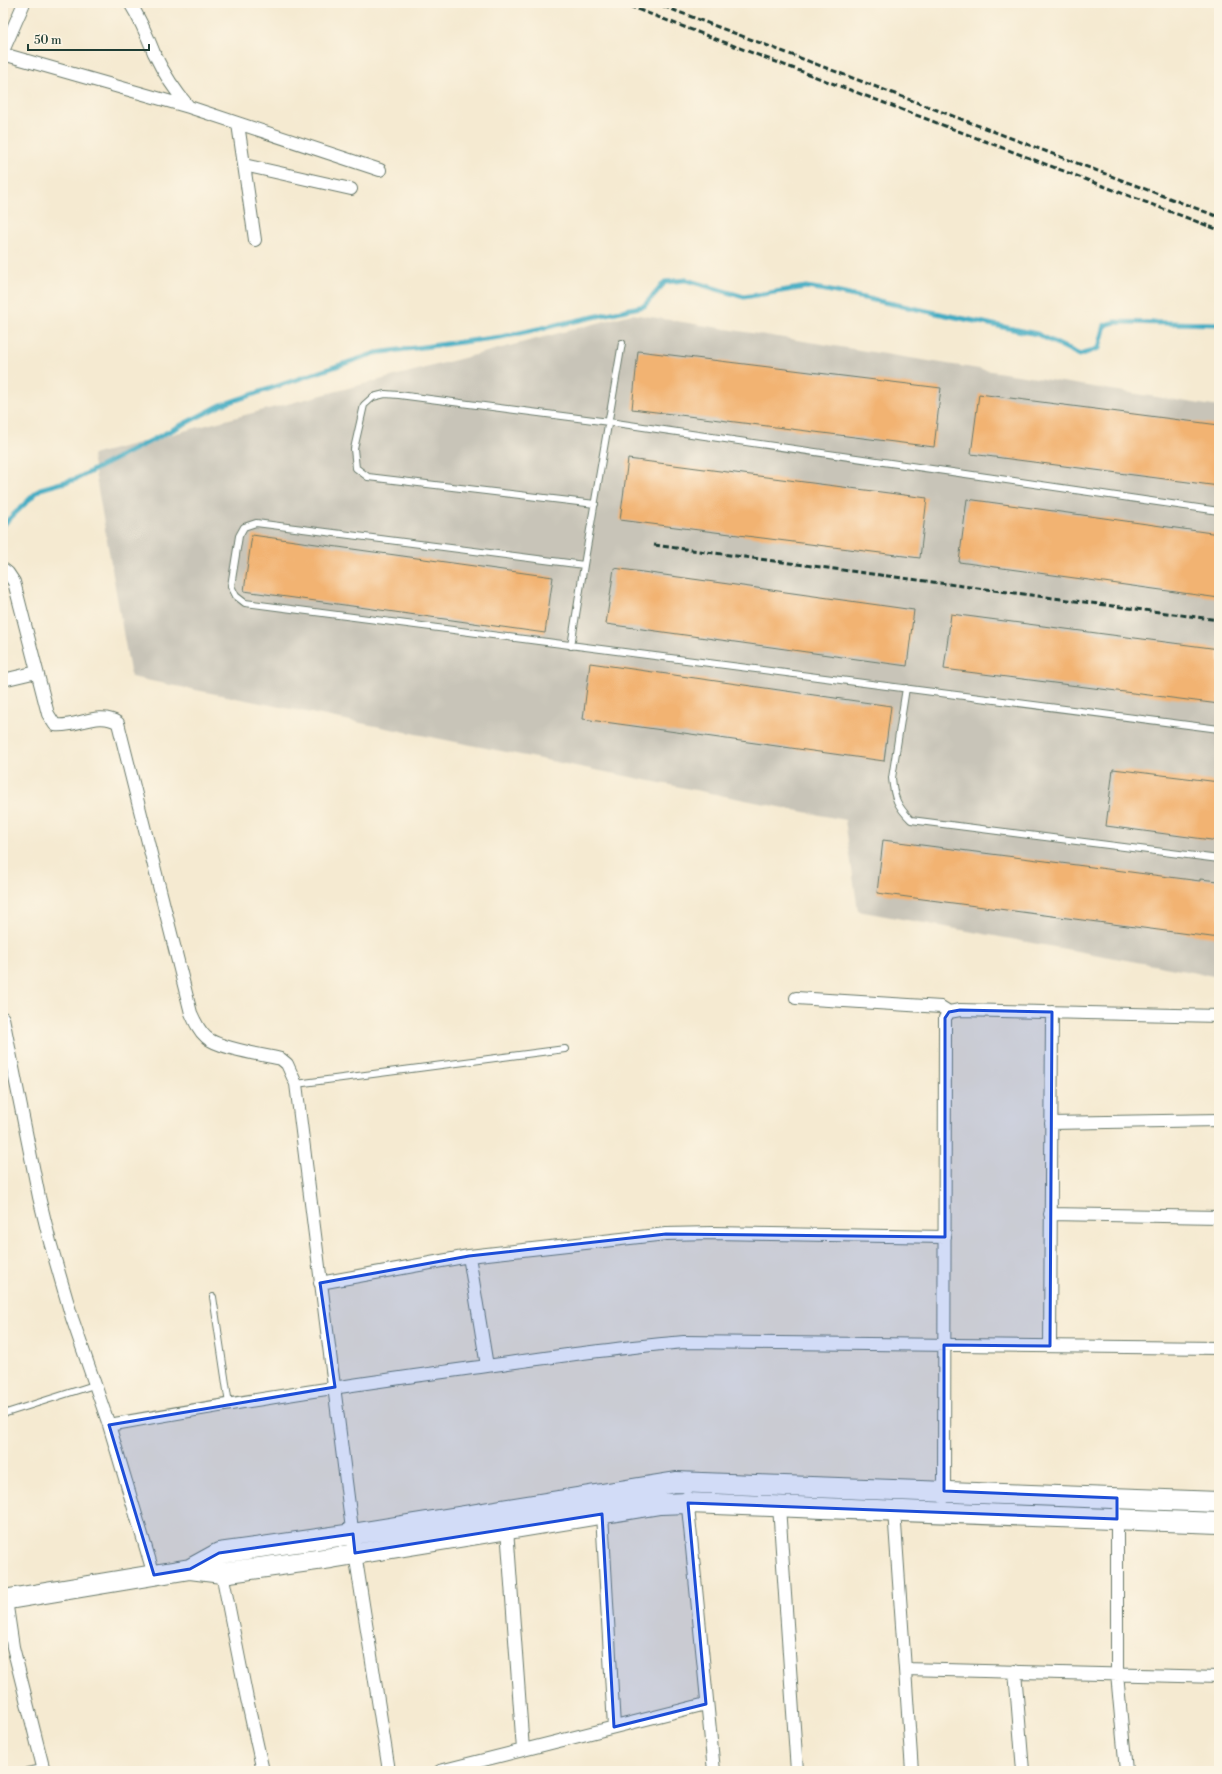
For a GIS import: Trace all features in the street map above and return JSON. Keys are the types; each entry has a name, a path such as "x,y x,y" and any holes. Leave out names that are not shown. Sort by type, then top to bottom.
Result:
{"main road":[{"path":"5,1600 190,1569 222,1573 354,1544 656,1484 687,1482 1219,1502"},
{"path":"190,1569 219,1553 354,1544 508,1529 660,1504 688,1503 944,1511 999,1515 1219,1523"}],"street":[{"path":"24,3 3,52 189,107 380,170"},
{"path":"130,3 139,17 155,54 176,92 189,107"},
{"path":"238,124 255,240"},
{"path":"244,165 351,189"},
{"path":"3,569 8,573 14,582 48,714 55,725 64,726 102,718 112,718 118,723 191,1013 198,1028 206,1038 216,1044 281,1059 287,1064 296,1084 354,1544 390,1771"},
{"path":"3,680 37,672"},
{"path":"796,998 941,1007 949,1012 960,1010 1219,1016"},
{"path":"944,1511 945,1018 949,1012"},
{"path":"1050,1346 1052,1012"},
{"path":"3,1018 39,1198 50,1242 72,1318 109,1425 154,1575"},
{"path":"1051,1123 1219,1120"},
{"path":"1050,1214 1219,1217"},
{"path":"320,1283 468,1256 666,1234 713,1232 945,1237"},
{"path":"468,1256 487,1366"},
{"path":"109,1425 334,1387 646,1345 684,1342 1219,1348"},
{"path":"687,1482 706,1704 714,1771"},
{"path":"1118,1498 1118,1674 1126,1771"},
{"path":"779,1506 797,1771"},
{"path":"894,1510 912,1771"},
{"path":"602,1514 614,1727"},
{"path":"508,1529 523,1750"},
{"path":"219,1553 247,1699 263,1771"},
{"path":"5,1600 13,1647 43,1770"},
{"path":"905,1668 1219,1676"},
{"path":"1015,1671 1023,1771"},
{"path":"440,1771 706,1704"}],"lane":[{"path":"571,646 622,343"},
{"path":"595,504 368,477 356,468 354,450 364,405 373,397 385,394 609,422 1219,511"},
{"path":"584,565 256,523 244,527 240,536 231,586 236,596 245,603 1219,729"},
{"path":"906,688 892,778 893,792 898,806 911,820 1219,859"},
{"path":"296,1084 566,1049"},
{"path":"213,1298 229,1404"},
{"path":"3,1414 94,1385"},
{"path":"27,1771 43,1770"}],"highlighted area":[{"path":"960,1010 1052,1012 1050,1346 944,1345 944,1491 1117,1498 1117,1519 688,1503 706,1704 614,1727 602,1514 355,1553 353,1534 219,1553 190,1569 154,1575 109,1425 335,1387 320,1283 469,1256 666,1234 945,1237 945,1018 949,1012"}],"shaded area":[{"path":"632,314 1219,407 1219,977 858,911 845,820 131,677 92,455"}],"building":[{"path":"638,351 941,388 934,447 632,409"},
{"path":"979,394 1219,425 1219,486 971,454"},
{"path":"628,459 927,498 920,558 620,520"},
{"path":"967,499 1219,534 1219,598 959,562"},
{"path":"252,535 553,577 545,633 244,591"},
{"path":"614,568 914,610 907,666 606,624"},
{"path":"951,614 1219,649 1219,704 944,669"},
{"path":"590,663 891,706 884,761 583,719"},
{"path":"1113,769 1219,782 1219,841 1106,826"},
{"path":"883,840 1200,881 1200,879 1219,881 1219,938 877,893"}],"waterway":[{"path":"3,525 40,489 76,479 221,405 376,353 501,337 644,306 665,282 686,280 744,297 806,287 826,290 1037,334 1080,355 1099,348 1105,325 1115,322 1219,324"}],"railway":[{"path":"621,3 1219,230"},
{"path":"655,3 1219,217"},
{"path":"654,545 1219,620"}]}
